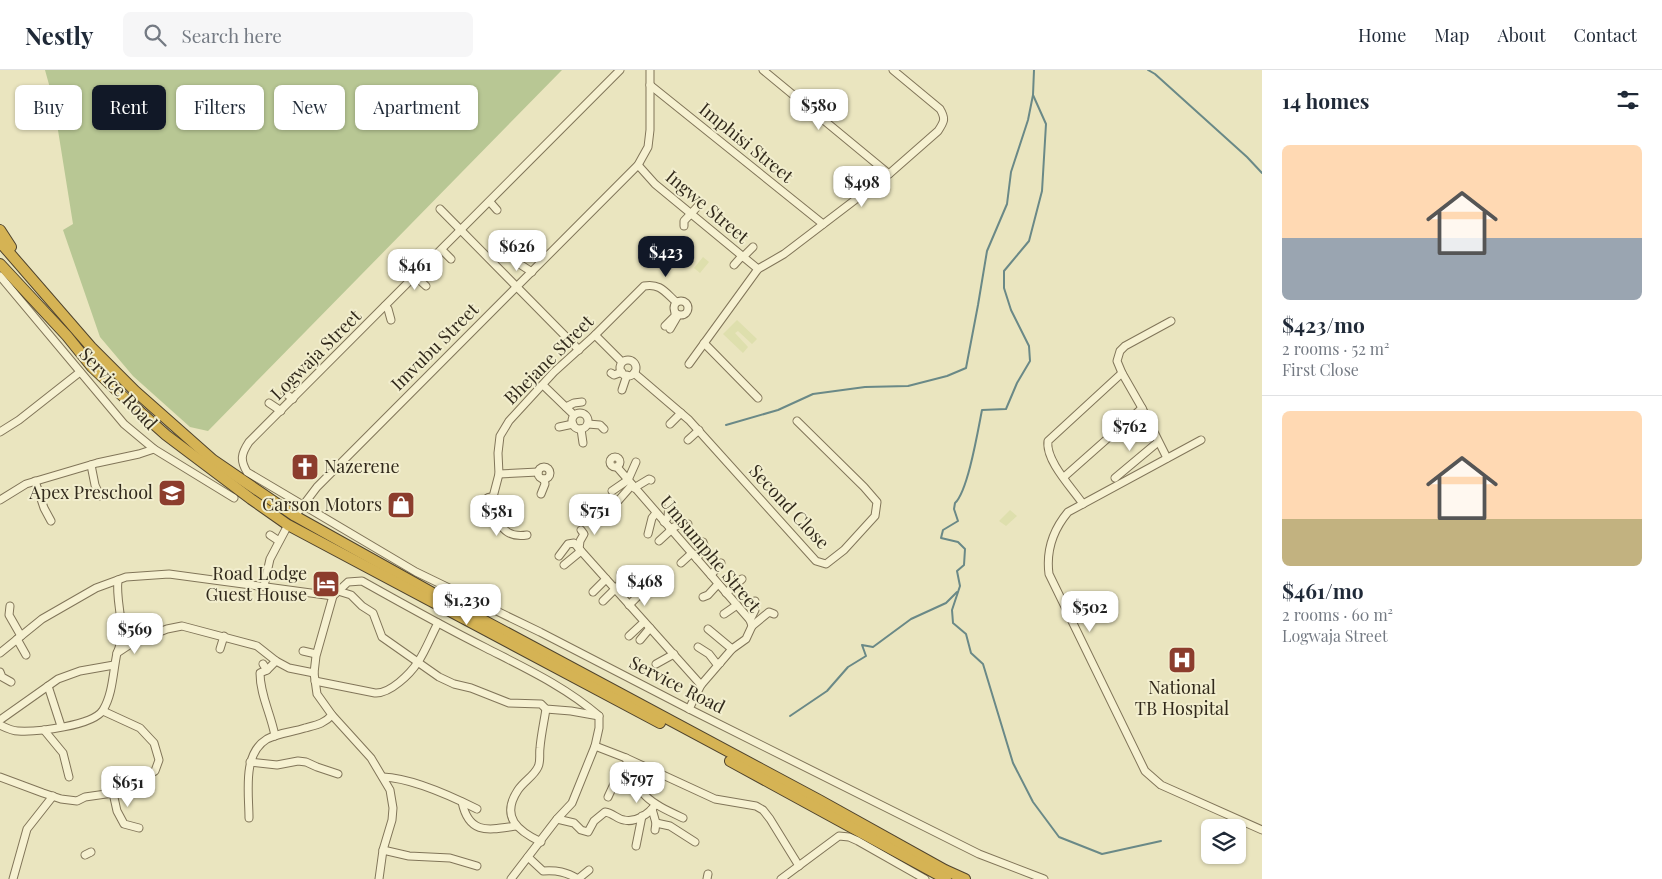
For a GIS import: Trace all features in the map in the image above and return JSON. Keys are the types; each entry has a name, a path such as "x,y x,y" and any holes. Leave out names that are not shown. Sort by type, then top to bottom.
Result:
{"highway":[{"path":"0,230 54,306"},
{"path":"0,242 54,306 135,391 213,460 291,520 946,879"},
{"path":"0,264 67,336 92,367 128,402 166,435 251,499 965,879"}],"street":[{"name":"Logwaja Street","path":"303,504 247,472 242,463 242,453 249,442 620,70"},
{"name":"Imvubu Street","path":"264,586 270,559 279,541 291,520 317,487 638,165 648,147 650,130 650,70"},
{"path":"763,70 889,174"},
{"path":"688,364 758,269 784,254 889,174 938,131 944,123 945,117 940,109 892,70"},
{"name":"Imphisi Street","path":"650,85 823,224"},
{"name":"Ingwe Street","path":"638,165 655,184 758,269"},
{"path":"490,202 497,210"},
{"path":"684,226 684,221 699,205"},
{"path":"440,209 579,350"},
{"path":"734,265 753,247"},
{"path":"442,250 451,259"},
{"path":"521,265 532,272"},
{"name":"Service Road","path":"0,276 124,424 154,448 234,498"},
{"path":"415,276 426,286"},
{"name":"Bhejane Street","path":"494,497 499,474 498,453 500,436 509,421 554,372 595,335 644,286 653,284 660,287 676,302"},
{"path":"683,301 688,306 686,313 682,315 677,314 674,306 676,302 683,301"},
{"path":"385,306 388,309 391,320"},
{"path":"668,327 677,314"},
{"path":"1167,458 1122,373 1118,361 1120,351 1125,346 1171,321"},
{"path":"595,335 622,362 620,366 628,373"},
{"path":"704,343 758,398"},
{"name":"Second Close","path":"622,362 626,360 633,362 636,366 628,373 681,413 816,561 826,564 844,550 875,516 876,502 864,487 797,421"},
{"path":"0,432 19,420 80,372"},
{"path":"612,373 614,375 628,373"},
{"path":"622,390 628,373"},
{"path":"1083,504 1052,460 1047,447 1048,440 1122,373"},
{"path":"543,385 574,415"},
{"path":"285,393 292,399"},
{"path":"566,407 582,402"},
{"path":"269,403 281,412"},
{"path":"1064,476 1142,408"},
{"path":"574,415 579,413 585,414 588,424"},
{"path":"670,424 681,413"},
{"path":"574,415 573,424 581,429"},
{"path":"559,427 573,424"},
{"path":"581,429 588,424 600,425 604,429"},
{"path":"581,429 582,443"},
{"path":"688,440 698,430"},
{"path":"1201,440 1068,512 1059,523 1051,543 1047,560 1049,574 1144,771 1161,785 1262,830"},
{"path":"1116,478 1158,442"},
{"path":"0,500 26,484 91,465 139,454 154,448"},
{"path":"618,501 631,484 636,462"},
{"path":"91,465 95,485 100,496"},
{"path":"499,474 538,472 543,467 548,469 550,475 544,479"},
{"name":"Umsumphe Street","path":"617,467 751,623 746,638 732,649 701,684 689,709"},
{"path":"538,472 539,478 544,479"},
{"path":"541,494 545,484 544,479"},
{"path":"612,491 631,484 651,480"},
{"path":"35,481 44,508 51,521"},
{"path":"510,509 496,507 488,510 484,504 487,498 494,497 497,500 496,507 492,515 508,533 518,537 527,535"},
{"path":"664,522 668,517 669,503"},
{"name":"Service Road","path":"303,504 416,572 540,632 979,854 1044,879"},
{"path":"648,534 652,518 656,512"},
{"path":"658,541 671,529 680,524 688,524"},
{"path":"564,565 578,548 584,534 580,530"},
{"path":"270,535 279,541"},
{"path":"681,563 694,556 704,544 703,542"},
{"path":"559,556 568,544 578,548 701,684"},
{"path":"596,568 600,560"},
{"path":"711,575 720,563"},
{"path":"603,601 620,584 621,573"},
{"path":"0,653 42,619 96,588 126,577 169,574 335,594 351,594 362,606 373,613 378,624 378,632 382,637 454,684 471,688 509,703 541,704 546,709 600,716"},
{"path":"593,592 606,579"},
{"path":"726,593 742,579"},
{"path":"0,725 16,732 44,730 90,720 103,711 120,647 122,624 117,602 118,580"},
{"path":"379,879 383,850 392,820 393,808 390,790 371,758 332,715 317,694 314,673 316,654 335,594 348,582 362,581 438,623 530,670 584,703 600,716"},
{"path":"703,597 708,595 718,584"},
{"path":"629,604 637,597"},
{"path":"751,623 755,610 755,601"},
{"path":"10,606 9,615 26,655"},
{"path":"724,614 737,606"},
{"path":"751,623 769,612 774,614"},
{"path":"629,636 644,622"},
{"path":"315,681 383,693 394,686 418,662 438,623"},
{"path":"117,653 132,643 167,629 182,626 258,646 288,668 314,673"},
{"path":"640,640 650,628"},
{"path":"708,629 732,649"},
{"path":"220,650 224,636"},
{"path":"698,647 709,654 716,663 720,663"},
{"path":"303,652 316,654"},
{"path":"656,664 674,654"},
{"path":"275,736 272,720 260,685 260,673 265,667 276,661"},
{"path":"0,720 68,674 114,664"},
{"path":"0,672 2,677 11,682"},
{"path":"48,686 61,726"},
{"path":"541,842 525,834 516,826 511,816 511,809 518,790 536,772 540,764 546,709"},
{"path":"0,777 53,796 77,801 85,797 113,793 155,771 160,760 154,743 140,728 103,711"},
{"path":"248,818 250,762 254,750 266,740 325,722 332,715"},
{"path":"512,879 557,819 572,803 595,746 600,716"},
{"path":"44,730 63,753 69,777"},
{"path":"595,746 626,758 715,799 756,806 763,810 799,866"},
{"path":"626,758 641,792 654,807 683,818"},
{"path":"250,762 278,765 298,761 306,762 317,768 338,774"},
{"path":"608,797 614,784 630,769"},
{"path":"383,777 412,783 477,809"},
{"path":"113,793 117,810 124,824 139,828"},
{"path":"13,879 27,829 53,796"},
{"path":"462,802 466,817 480,829 516,826"},
{"path":"557,819 574,823 581,830 588,832 594,821 605,812 624,820 631,820 642,816 654,807"},
{"path":"654,807 656,826 670,826 695,842"},
{"path":"636,846 642,816"},
{"path":"781,879 839,836 849,837 858,841 925,879"},
{"path":"383,850 409,856 450,858 477,866"},
{"path":"528,857 543,871 557,870 567,872 578,879 589,870"}],"green space":[{"path":"45,70 562,70 208,431 190,427 133,376 100,337 63,230 73,224 58,130 82,130 82,85 49,85"},
{"path":"703,257 709,262 700,273 694,268"},
{"path":"737,320 757,339 752,344 738,331 735,333 748,347 743,353 723,334"},
{"path":"1010,510 1017,516 1006,526 999,521"}],"waterway":[{"path":"726,425 778,410 813,394 865,387 908,386 947,376 966,368 987,251 1007,204 1011,172 1028,120 1033,95 1034,70"},
{"path":"1148,70 1155,74 1247,157 1262,173"},
{"path":"1033,95 1046,124 1042,191 1029,241 1004,271 1004,288 1011,310 1029,346 1030,361 1017,383 1006,409 982,410 968,474 960,496 955,503 954,509 958,521 943,530 941,538 958,542 965,549 964,565 957,571 960,586 952,610 953,623 966,634 971,653 983,664 1013,763 1033,802 1059,837 1102,854 1161,841"},
{"path":"790,716 827,691 848,667 866,656 862,645 873,647 911,619 946,603 957,592"}],"place":[{"name":"Nazerene","path":"305,467"},
{"name":"Apex Preschool","path":"172,493"},
{"name":"Carson Motors","path":"401,505"},
{"name":"Road Lodge Guest House","path":"326,584"},
{"name":"National TB Hospital","path":"1182,660"}]}
